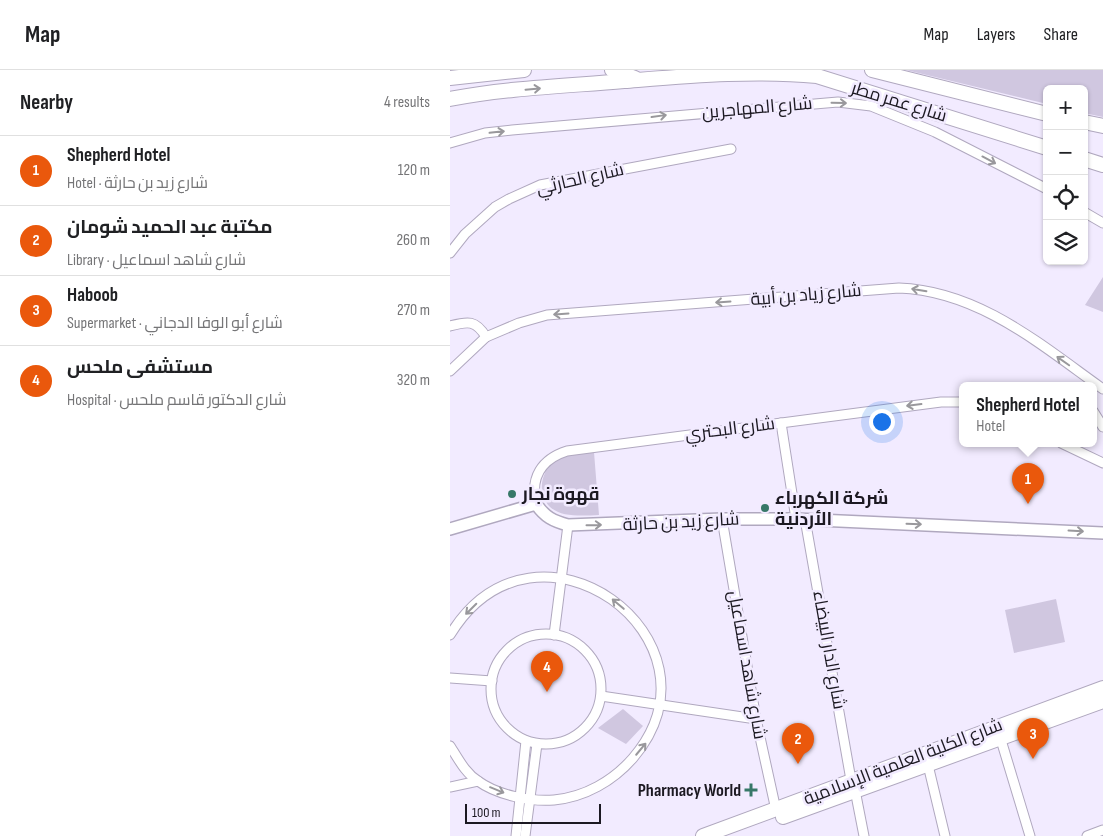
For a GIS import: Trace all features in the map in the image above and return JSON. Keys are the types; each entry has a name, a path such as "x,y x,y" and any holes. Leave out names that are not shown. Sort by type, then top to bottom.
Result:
{"main road":[{"path":"450,78 524,70"},
{"path":"612,70 641,80"},
{"name":"شارع عمر مطر","path":"450,99 510,91 763,70 817,76 1043,147"},
{"name":"شارع عمر مطر","path":"872,70 1043,113"},
{"path":"1088,123 1103,126"},
{"path":"1088,160 1103,165"},
{"name":"شارع الكلية العلمية الإسلامية","path":"731,836 853,785 1103,688"},
{"name":"شارع الكلية العلمية الإسلامية","path":"703,836 853,785 928,765 1001,740 1103,701"}],"street":[{"name":"شارع المهاجرين","path":"450,142 485,133 512,130 838,102 871,106 935,132 1043,187"},
{"name":"شارع الحارثي","path":"450,253 465,234 495,207 540,185 731,149"},
{"path":"1088,214 1103,223"},
{"name":"شارع زياد بن أبية","path":"486,337 519,323 547,315 889,288 912,288 944,294 990,313 1093,382"},
{"path":"450,326 464,323 475,324 480,327 486,337 450,371"},
{"name":"شارع البحتري","path":"536,504 534,494 535,480 539,469 555,455 567,451 941,402 959,402"},
{"name":"شارع الدار البيضاء","path":"781,423 864,836"},
{"path":"1069,447 1103,463"},
{"path":"450,529 536,504"},
{"name":"شارع زيد بن حارثة","path":"536,504 542,514 553,521 568,526 722,519 800,519 1103,533"},
{"name":"شارع شاهد اسماعيل","path":"722,519 756,719 776,810"},
{"path":"554,634 568,526"},
{"path":"450,635 475,605 495,590 532,578 561,577 581,582 600,591 621,605 637,624 655,655 660,683 659,704 654,726 646,743 625,767 605,783 582,794 554,800 499,792 478,781 464,768 450,746"},
{"path":"554,634 577,643 594,661 600,678 601,696 592,719 574,736 551,744 536,744 526,741 504,724 496,711 491,696 492,681 499,661 513,645 532,636 554,634"},
{"path":"450,678 492,681"},
{"path":"601,696 756,719"},
{"path":"1001,740 1030,836"},
{"path":"516,836 526,741"},
{"path":"525,836 536,744"},
{"path":"928,765 946,836"},
{"path":"450,788 478,781"},
{"path":"1087,836 1103,830"}],"shaded area":[{"path":"906,70 1103,70 1103,117 1088,114 1088,85 1043,85 1043,103"},
{"path":"1103,277 1103,312 1085,305"},
{"path":"594,452 599,515 563,514 549,506 542,487 545,474 550,465 564,457"},
{"path":"1056,599 1065,642 1014,653 1005,610"},
{"path":"623,709 643,726 626,744 598,728"}],"place":[{"name":"قهوة نجار","path":"512,494"},
{"name":"Shepherd Hotel","path":"1028,504"},
{"name":"شركة الكهرباء الأردنية","path":"765,508"},
{"name":"مستشفى ملحس","path":"547,692"},
{"name":"Haboob","path":"1033,759"},
{"name":"مكتبة عبد الحميد شومان","path":"798,764"},
{"name":"Pharmacy World","path":"751,790"}]}
